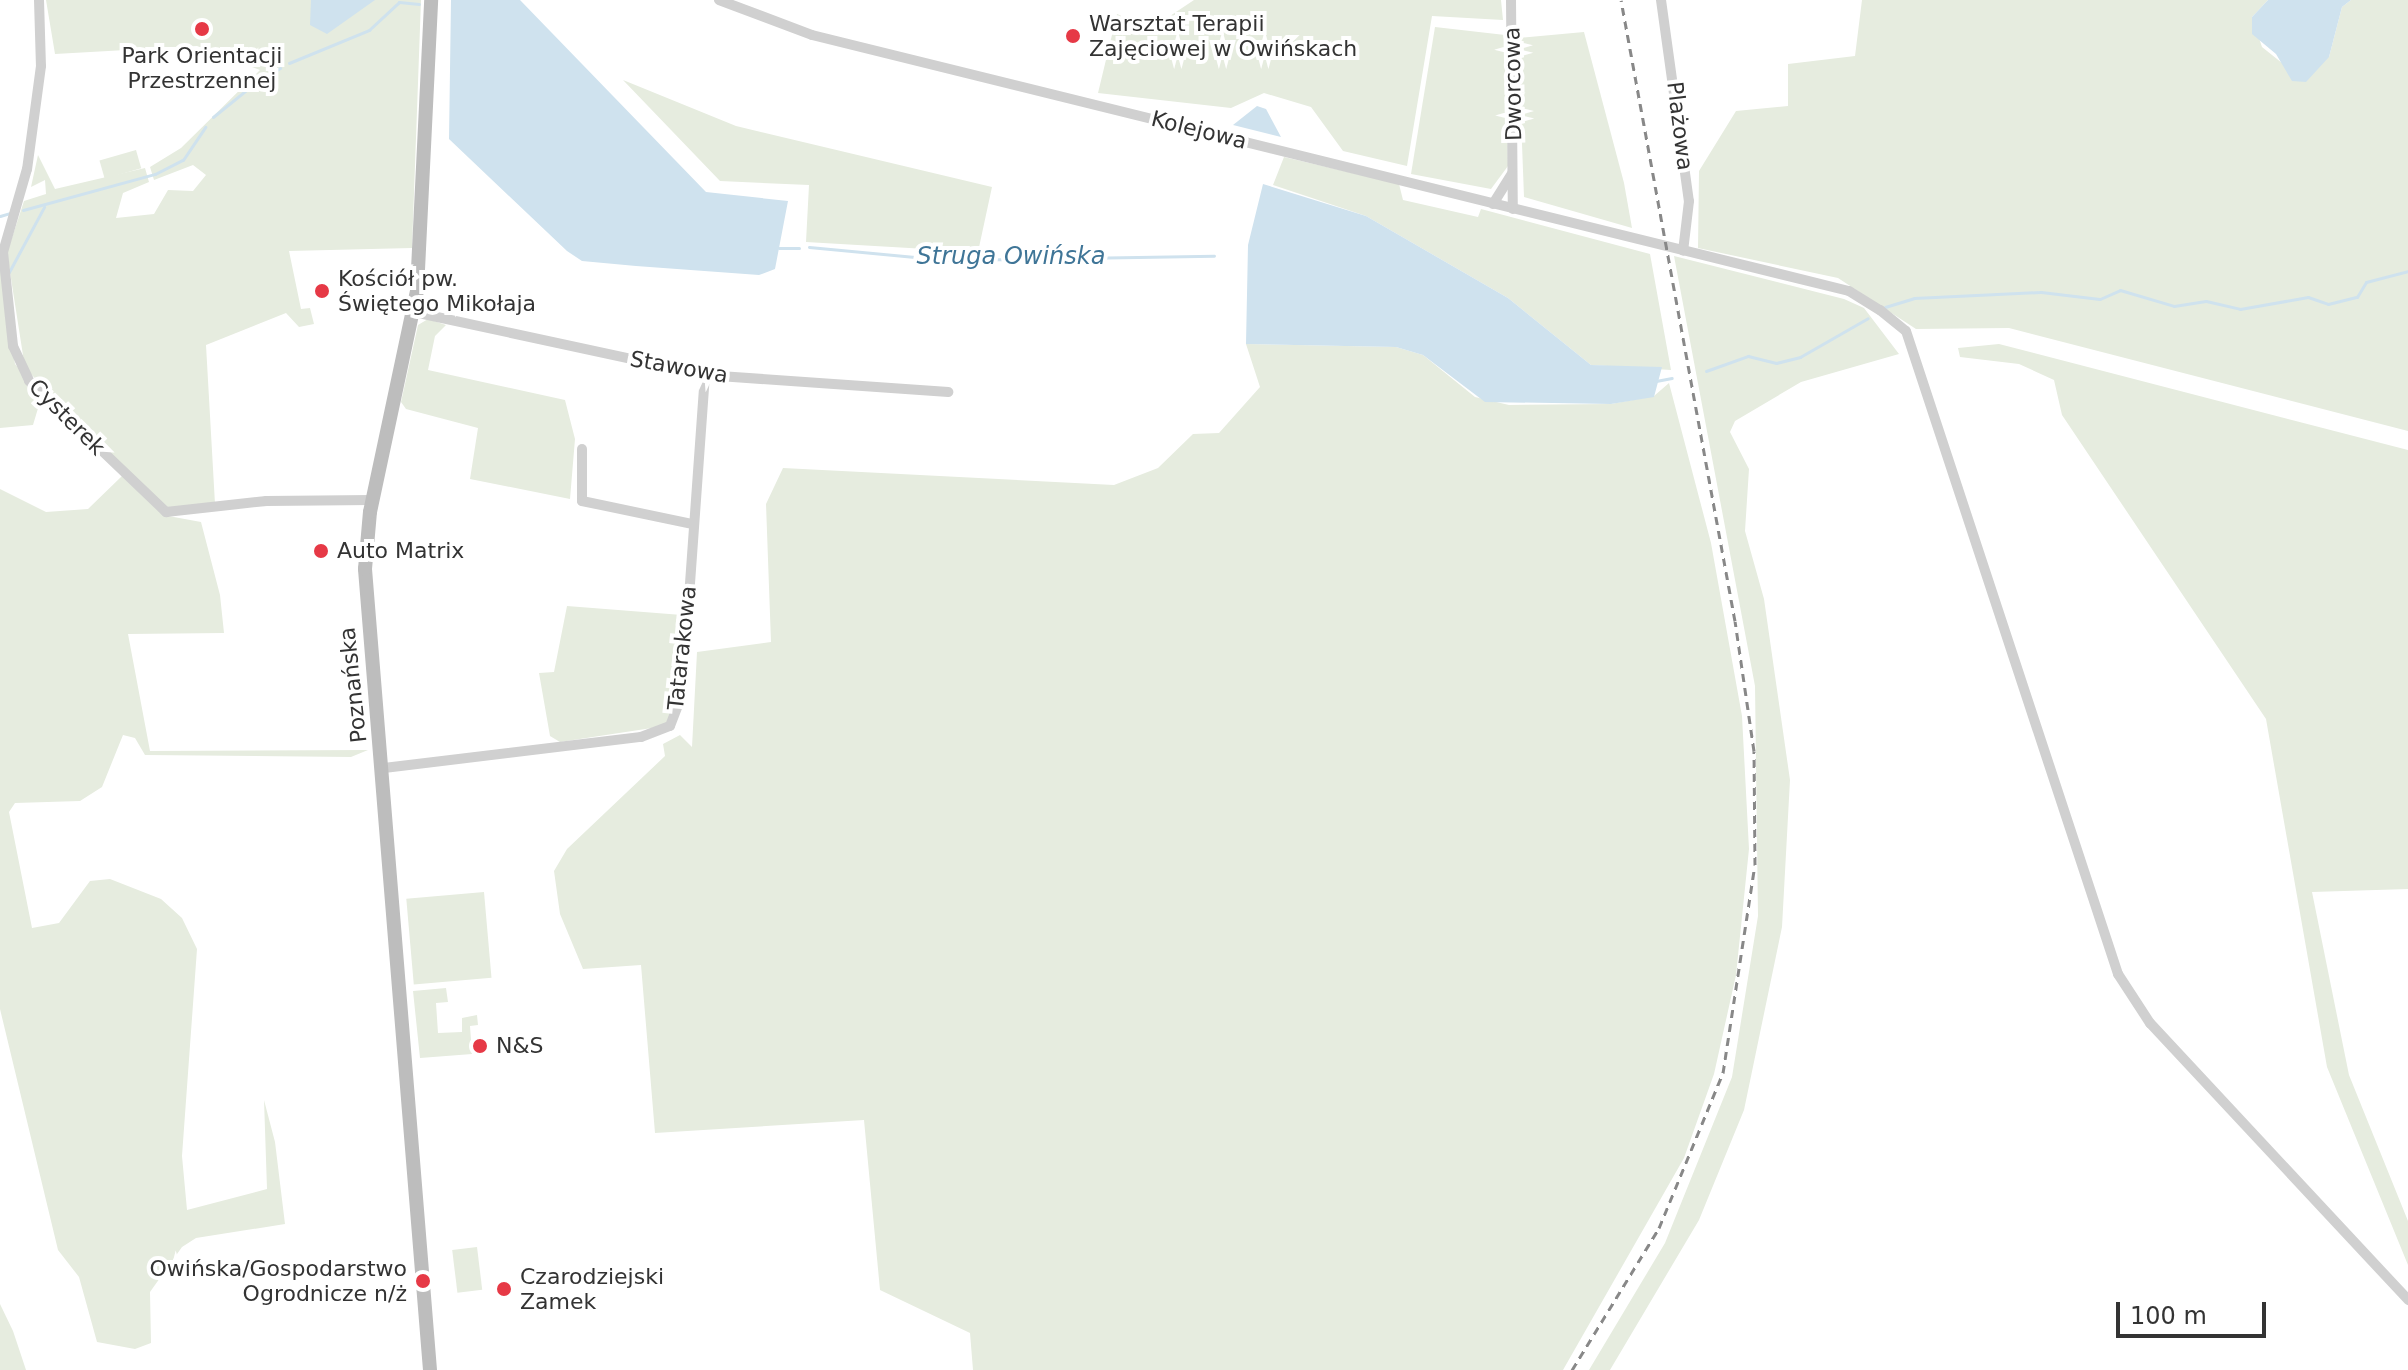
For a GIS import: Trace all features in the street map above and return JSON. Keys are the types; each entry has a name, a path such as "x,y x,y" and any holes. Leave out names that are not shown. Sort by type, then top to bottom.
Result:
{"main road":[{"name":"Poznańska","path":"430,1370 384,768 365,582 372,500 414,312 431,0"}],"street":[{"name":"Cysterek","path":"39,0 41,66 27,169 3,252 13,346 29,381 166,512 266,501 372,500"},
{"name":"Kolejowa","path":"719,0 812,35 1849,291 1906,331 2118,974 2150,1023 2408,1300"},
{"name":"Dworcowa","path":"1511,0 1513,209"},
{"name":"Plażowa","path":"1661,0 1689,201 1683,251"},
{"name":"Dworcowa","path":"1493,204 1514,168"},
{"name":"Stawowa","path":"414,312 705,375 948,392"},
{"name":"Tatarakowa","path":"384,768 665,730 680,704 705,375"},
{"path":"582,449 582,501 692,524"}],"shaded area":[{"path":"46,0 421,0 412,248 289,251 301,309 310,308 314,324 299,327 286,313 206,345 215,504 191,512 160,506 25,368 7,253 24,201 46,194 45,180 31,187 38,155 55,189 145,168 149,182 123,193 116,218 154,214 168,190 193,191 206,175 193,165 154,180 150,167 181,148 260,70 197,46 55,54"},
{"path":"1194,0 1501,0 1503,20 1432,16 1407,166 1343,151 1311,107 1264,93 1231,108 1098,93 1117,14 1152,28"},
{"path":"1862,0 2268,0 2252,17 2262,47 2282,63 2329,57 2342,7 2351,0 2408,0 2408,431 2009,328 1916,329 1838,278 1698,248 1699,171 1736,111 1788,106 1788,64 1855,56"},
{"path":"1435,27 1505,35 1508,166 1491,189 1411,174"},
{"path":"1584,32 1624,183 1632,228 1524,197 1518,38"},
{"path":"623,80 736,126 992,187 978,252 806,242 809,185 720,181"},
{"path":"136,150 141,168 105,179 99,160"},
{"path":"1284,157 1399,184 1403,200 1478,217 1481,209 1650,254 1671,370 1591,365 1508,298 1366,216 1273,185"},
{"path":"1674,256 1844,299 1864,308 1899,354 1801,382 1735,421 1730,432 1749,469 1745,531 1764,599 1790,780 1782,927 1744,1110 1699,1220 1610,1370 1589,1370 1665,1243 1732,1077 1758,916 1755,686"},
{"path":"0,266 15,364 50,404 39,405 33,425 0,428"},
{"path":"428,319 446,325 435,336 428,370 565,400 575,439 570,499 470,479 478,428 406,409 401,402 418,325"},
{"path":"1246,344 1396,347 1423,355 1475,397 1509,405 1611,404 1654,396 1669,383 1711,543 1742,716 1749,849 1736,975 1714,1074 1684,1158 1563,1370 973,1370 970,1333 880,1290 864,1120 655,1133 641,965 583,969 560,914 554,871 567,849 665,756 663,744 680,735 692,747 697,652 771,642 766,504 783,468 1114,485 1158,468 1193,434 1219,433 1260,387"},
{"path":"1999,344 2408,450 2408,889 2312,892 2349,1075 2408,1221 2408,1265 2327,1067 2266,719 2062,415 2054,380 2019,364 1960,357 1958,348"},
{"path":"122,476 163,515 201,522 220,595 224,633 128,634 150,751 368,750 351,757 145,755 135,738 123,735 102,787 80,801 15,803 9,812 32,928 59,923 90,881 110,879 161,899 182,918 197,949 182,1156 187,1210 267,1189 264,1100 275,1142 285,1224 196,1238 182,1247 150,1292 151,1343 135,1349 97,1342 79,1277 58,1250 0,1009 0,489 46,512 88,509"},
{"path":"567,606 682,615 677,698 665,726 560,742 550,736 539,673 554,672"},
{"path":"484,892 491,978 414,984 406,899"},
{"path":"446,988 448,1002 436,1003 438,1033 462,1032 462,1018 477,1015 478,1025 470,1026 472,1054 420,1058 413,991"},
{"path":"477,1247 482,1290 457,1293 452,1250"},
{"path":"0,1304 13,1331 26,1370 0,1370"}],"water":[{"path":"311,0 375,0 327,34 310,25"},
{"path":"451,0 520,0 706,192 788,201 775,269 759,275 636,266 582,261 567,251 449,139"},
{"path":"2268,0 2351,0 2342,7 2329,57 2306,82 2292,81 2276,54 2252,34 2252,17"},
{"path":"1257,106 1266,109 1281,137 1233,125"},
{"path":"1263,184 1366,216 1508,298 1591,365 1662,367 1654,397 1611,404 1485,402 1423,355 1396,347 1246,344 1248,245"}],"waterway":[{"name":"Struga Owińska","path":"289,63 369,30 399,2 419,4"},
{"name":"Struga Owińska","path":"267,75 280,68"},
{"name":"Struga Owińska","path":"213,117 260,79"},
{"name":"Struga Owińska","path":"23,210 155,174 183,160 205,127"},
{"path":"9,272 44,207"},
{"name":"Struga Owińska","path":"0,216 10,213"},
{"name":"Struga Owińska","path":"809,247 946,260 1214,256"},
{"name":"Struga Owińska","path":"779,248 799,248"},
{"name":"Struga Owińska","path":"1885,307 1914,298 2041,292 2100,299 2120,290 2174,306 2206,301 2240,309 2308,297 2328,304 2357,297 2366,282 2408,271"},
{"path":"1706,371 1748,356 1776,363 1800,357 1868,318"},
{"path":"1656,381 1672,378"}],"railway":[{"path":"1572,1370 1659,1228 1723,1073 1755,865 1754,751 1735,621 1621,0"}],"place":[{"name":"Park Orientacji Przestrzennej","path":"202,29"},
{"name":"Warsztat Terapii Zajęciowej w Owińskach","path":"1073,36"},
{"name":"Kościół pw. Świętego Mikołaja","path":"322,291"},
{"name":"Auto Matrix","path":"321,551"},
{"name":"N&S","path":"480,1046"},
{"name":"Owińska/Gospodarstwo Ogrodnicze n/ż","path":"423,1281"},
{"name":"Czarodziejski Zamek","path":"504,1289"}]}
